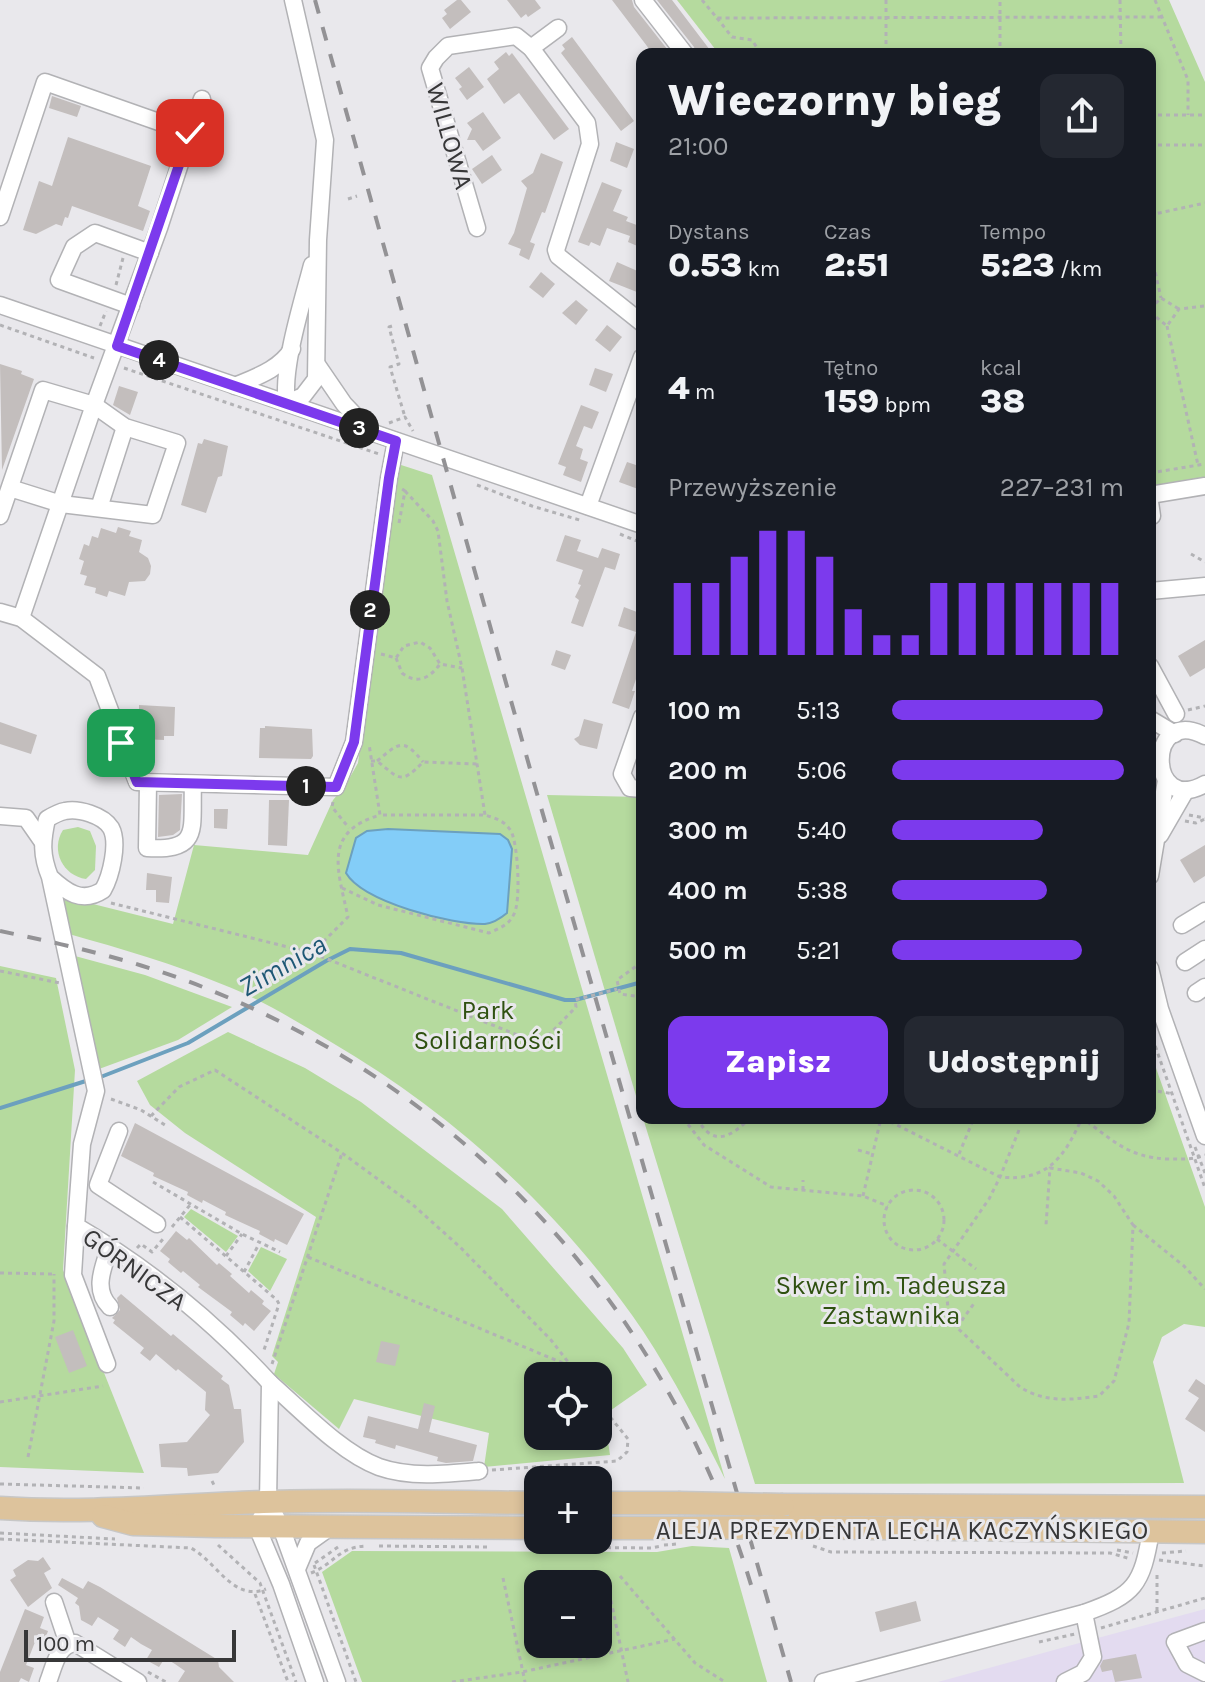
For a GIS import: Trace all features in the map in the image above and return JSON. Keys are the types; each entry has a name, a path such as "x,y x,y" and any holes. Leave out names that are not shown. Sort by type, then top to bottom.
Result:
{"main road":[{"path":"0,1508 86,1512 148,1506 268,1502 524,1503"},
{"name":"ALEJA PREZYDENTA LECHA KACZYŃSKIEGO","path":"612,1503 1205,1507"},
{"path":"86,1512 133,1524 338,1527 524,1537"},
{"name":"ALEJA PREZYDENTA LECHA KACZYŃSKIEGO","path":"612,1528 1151,1531 1200,1542"}],"street":[{"path":"287,403 308,392 316,379 318,240 325,166 325,140 293,0"},
{"path":"643,0 680,48"},
{"path":"558,28 531,48 587,123 590,144 556,250 558,256 636,318"},
{"name":"WILLOWA","path":"477,228 430,68 448,46 516,36 531,48"},
{"path":"0,217 45,82 190,133"},
{"path":"21,618 202,99"},
{"path":"131,306 59,280 74,247 95,233 150,253"},
{"path":"287,403 286,388 293,348 318,240"},
{"path":"0,305 636,523"},
{"path":"235,386 283,362 293,348"},
{"path":"318,366 344,404 371,432"},
{"path":"588,506 636,386"},
{"path":"0,516 43,390 94,405 125,427 177,443 153,515 61,504 10,488"},
{"path":"99,508 125,427"},
{"path":"0,612 21,618 97,676 137,782 336,787 354,742 396,441"},
{"path":"1156,494 1205,486"},
{"path":"1156,590 1205,586"},
{"path":"1156,677 1176,714"},
{"path":"1156,723 1175,734"},
{"path":"1199,788 1175,787 1166,780 1160,770 1156,741 1202,730"},
{"path":"636,734 622,774 630,788 636,788"},
{"path":"1156,834 1166,780"},
{"path":"148,783 147,848 169,849 181,846 189,838 193,784"},
{"path":"1156,845 1199,788"},
{"path":"0,816 47,819 63,811 78,810 94,816 111,829 112,867 103,890 88,898 72,894 50,877"},
{"path":"26,818 42,841"},
{"path":"47,819 42,857 50,877 95,1095"},
{"path":"1182,925 1205,911"},
{"path":"1185,962 1205,949"},
{"path":"1156,993 1201,1111 1205,1136"},
{"name":"GÓRNICZA","path":"95,1095 82,1144 76,1226 132,1261 236,1347 268,1381 353,1454 380,1468 442,1474 479,1471"},
{"path":"119,1131 98,1185 157,1224"},
{"path":"82,1144 107,1158"},
{"path":"76,1226 73,1275 107,1364"},
{"path":"110,1246 100,1286 103,1298 110,1307"},
{"path":"268,1381 268,1502 257,1527 281,1584 315,1682"},
{"path":"268,1502 306,1569"},
{"path":"337,1682 302,1554 311,1540 326,1529 338,1527"},
{"path":"823,1682 1117,1602 1130,1592 1152,1560 1151,1531"},
{"path":"54,1602 68,1644"},
{"path":"1065,1682 1083,1673 1093,1657 1084,1613"},
{"path":"1205,1631 1175,1642 1187,1664 1205,1673"},
{"path":"48,1682 62,1648 75,1643 138,1682"}],"path":[{"path":"702,0 732,37 752,40 757,48"},
{"path":"886,0 886,48"},
{"path":"1000,0 1000,48"},
{"path":"1120,0 1121,48"},
{"path":"1155,0 1188,80 1188,115"},
{"path":"717,18 1163,17"},
{"path":"1156,115 1205,115"},
{"path":"1156,145 1205,145"},
{"path":"348,199 357,196"},
{"path":"1156,214 1205,203"},
{"path":"1156,276 1161,298 1179,309 1205,306"},
{"path":"1156,304 1161,298"},
{"path":"1167,326 1179,309"},
{"path":"1156,316 1167,326 1198,465"},
{"path":"0,325 393,458"},
{"path":"392,326 389,327 399,364 390,367 405,417"},
{"path":"1156,472 1205,464"},
{"path":"405,491 433,521 438,531 447,601 462,668 485,815"},
{"path":"1191,554 1205,562"},
{"path":"396,658 404,646 420,642 430,648 440,664 462,668"},
{"path":"378,653 396,658"},
{"path":"396,658 402,673 414,679 427,677 440,664"},
{"path":"371,761 377,761 389,749 403,744 412,748 423,762"},
{"path":"377,761 398,778 410,775 423,762 477,764"},
{"path":"336,787 332,807 349,828"},
{"path":"342,888 378,905 489,933 506,925 516,912 516,845 511,830 500,820 485,815 380,815"},
{"path":"88,898 318,955 540,1044 576,1007 575,1000 617,989"},
{"path":"636,966 617,980 620,994 636,996"},
{"path":"0,971 55,984 71,982"},
{"path":"1156,1047 1205,1188"},
{"path":"151,1116 179,1087 215,1070 342,1153 412,1204 460,1247 551,1340 568,1362"},
{"path":"1156,1091 1174,1094"},
{"path":"95,1095 116,1100 165,1125"},
{"path":"687,1124 704,1145 771,1187 863,1196 888,1206"},
{"path":"700,1124 714,1137 722,1138 744,1124"},
{"path":"863,1196 880,1124"},
{"path":"895,1124 1000,1177 1018,1179 1050,1168 1071,1141 1079,1124"},
{"path":"959,1154 972,1124"},
{"path":"1090,1124 1131,1153 1144,1158 1194,1158 1205,1155"},
{"path":"693,1133 702,1127"},
{"path":"1019,1130 1000,1177 982,1210 944,1264 949,1320 1032,1395 1049,1399 1099,1396 1114,1381 1129,1323 1133,1225"},
{"path":"858,1150 872,1154"},
{"path":"268,1381 342,1153"},
{"path":"1046,1225 1050,1168"},
{"path":"1050,1168 1081,1173 1098,1181 1114,1196 1133,1225 1184,1266 1205,1289"},
{"path":"803,1180 803,1190"},
{"path":"153,1182 242,1234 280,1252"},
{"path":"921,1191 940,1206 942,1230 926,1248 916,1250 897,1245 885,1230 888,1206 898,1195 921,1191"},
{"path":"135,1251 141,1244 152,1252 191,1205"},
{"path":"180,1217 279,1304 263,1354"},
{"path":"226,1256 242,1234"},
{"path":"937,1239 976,1269"},
{"path":"244,1272 260,1242"},
{"path":"308,1257 559,1362"},
{"path":"0,1273 54,1274 73,1268"},
{"path":"28,1457 54,1321 54,1274"},
{"path":"957,1327 975,1302"},
{"path":"0,1402 103,1386"},
{"path":"479,1471 617,1461 627,1452 628,1439 612,1420"},
{"path":"0,1484 157,1489"},
{"path":"202,1487 214,1484"},
{"path":"0,1536 7,1533 188,1543"},
{"path":"0,1536 191,1548 234,1586 255,1594 276,1586"},
{"path":"1152,1560 1161,1553 1200,1542"},
{"path":"215,1543 260,1583 296,1682"},
{"path":"612,1545 651,1548 664,1545"},
{"path":"306,1569 316,1571 352,1547 494,1547"},
{"path":"823,1548 831,1552 1110,1553 1205,1566"},
{"path":"1152,1560 1157,1611"},
{"path":"306,1569 316,1571"},
{"path":"316,1571 356,1682"},
{"path":"620,1576 695,1663 725,1682"},
{"path":"503,1578 525,1682"},
{"path":"255,1594 288,1682"},
{"path":"612,1604 628,1682"},
{"path":"452,1682 522,1672 675,1639"}],"shaded area":[{"path":"1205,1609 1205,1682 938,1682 1083,1642"}],"green space":[{"path":"677,0 1169,0 1205,82 1205,477 1156,485 1156,48 714,48"},
{"name":"Park Solidarności","path":"398,464 432,475 725,1479 665,1367 611,1287 541,1206 462,1134 376,1070 265,1004 186,970 69,934 57,895 173,924 194,845 308,855 333,800 358,763"},
{"path":"547,795 636,797 636,1096"},
{"path":"78,827 90,831 96,846 95,870 86,879 71,873 58,854 63,830"},
{"path":"75,956 145,975 232,1007 178,1040 99,1069"},
{"path":"0,966 56,978 75,1070 63,1270 144,1473 0,1467"},
{"path":"228,1032 305,1068 361,1102 502,1209 623,1348 647,1385 612,1409 612,1362 524,1362 524,1450 609,1450 610,1455 484,1467 489,1433 354,1399 339,1429 274,1374 278,1362 272,1356 316,1217 185,1133 150,1105 137,1081"},
{"name":"Skwer im. Tadeusza Zastawnika","path":"1156,1068 1205,1207 1205,1327 1184,1324 1162,1337 1153,1362 1184,1483 755,1484 645,1124 1156,1124"},
{"path":"191,1209 238,1236 226,1252 184,1217"},
{"path":"261,1247 287,1259 270,1291 248,1271"},
{"path":"692,1546 729,1548 767,1682 362,1682 322,1572 352,1551 524,1552 524,1554 657,1552"}],"water":[{"path":"388,829 500,834 508,840 512,849 507,913 485,924 452,921 389,902 356,884 346,873 356,838 367,831"}],"building":[{"path":"461,0 471,12 450,29 442,18 447,14 444,10"},
{"path":"507,0 535,0 541,8 521,18"},
{"path":"612,0 632,0 634,7 666,48 648,48"},
{"path":"657,0 672,0 708,48 694,47"},
{"path":"572,37 634,121 621,131 561,53 565,49 562,45"},
{"path":"506,52 509,56 512,53 569,129 554,140 519,93 504,104 487,79 499,69 494,62"},
{"path":"469,67 484,87 467,100 455,78"},
{"path":"52,96 81,106 77,117 49,108"},
{"path":"483,112 501,138 483,151 475,140 467,140 472,129 467,123"},
{"path":"68,137 151,166 138,206 150,211 143,231 72,206 62,226 56,224 36,234 23,230 39,181 52,186"},
{"path":"616,142 634,149 627,168 610,161"},
{"path":"541,153 563,162 545,213 542,212 530,242 535,244 529,260 519,255 521,249 508,244 527,188 521,181 533,173"},
{"path":"492,155 502,170 482,184 472,169"},
{"path":"602,182 622,190 613,211 628,217 626,221 636,225 636,245 628,242 630,236 607,228 600,246 578,242"},
{"path":"617,262 636,270 636,292 609,281"},
{"path":"541,272 555,284 543,298 529,287"},
{"path":"576,300 588,310 576,325 562,313"},
{"path":"607,325 622,337 610,352 595,340"},
{"path":"0,364 22,371 21,374 34,379 2,470"},
{"path":"595,368 613,374 606,392 589,385"},
{"path":"119,386 138,392 130,415 113,405"},
{"path":"581,405 599,412 592,429 584,426 576,446 583,449 580,459 588,462 581,482 563,475 566,467 558,464"},
{"path":"204,439 228,446 222,476 218,477 206,513 181,505 198,443 202,444"},
{"path":"627,462 636,465 636,488 619,482"},
{"path":"118,527 131,531 129,536 142,540 139,552 148,558 150,574 145,581 129,582 125,596 109,591 107,597 95,593 96,588 84,585 87,576 80,574 84,561 79,559 84,544 89,546 92,536 98,538 101,528 116,533"},
{"path":"565,535 581,540 577,551 598,558 602,548 620,554 615,570 605,567 583,627 571,623 579,600 575,597 583,570 556,561"},
{"path":"624,607 636,612 636,632 618,626"},
{"path":"636,632 636,679 632,691 635,691 629,709 612,703"},
{"path":"1205,640 1205,668 1190,677 1178,656"},
{"path":"556,650 571,655 565,670 551,665"},
{"path":"139,705 175,707 174,736 164,736 164,740 142,739 143,735 138,735 139,725 135,725"},
{"path":"584,719 603,724 597,749 580,745 574,739 579,736"},
{"path":"0,722 37,735 31,754 0,744"},
{"path":"260,728 312,729 311,759 259,758"},
{"path":"182,794 180,830 173,835 158,837 159,795"},
{"path":"269,800 289,800 287,846 268,845"},
{"path":"214,809 228,809 227,829 214,828"},
{"path":"1205,845 1205,876 1194,883 1180,860"},
{"path":"147,873 172,877 169,903 156,902 156,890 146,890"},
{"path":"135,1123 304,1214 287,1245 259,1234 260,1231 225,1215 226,1212 203,1200 202,1203 187,1195 188,1192 153,1176 154,1173 121,1156"},
{"path":"176,1231 232,1274 230,1276 249,1293 251,1290 264,1301 262,1304 271,1311 254,1331 245,1323 243,1326 230,1315 232,1312 168,1262 170,1259 160,1251"},
{"path":"121,1294 223,1376 221,1379 229,1385 234,1409 241,1409 244,1442 218,1473 188,1476 187,1468 161,1467 159,1444 187,1442 210,1415 205,1410 206,1392 156,1354 150,1361 140,1353 144,1348 113,1323 115,1320 112,1318 120,1310 117,1298"},
{"path":"73,1330 87,1366 69,1373 55,1337"},
{"path":"381,1341 400,1345 395,1366 376,1362"},
{"path":"1196,1379 1205,1385 1205,1432 1185,1419 1199,1398 1188,1391"},
{"path":"424,1403 435,1406 429,1432 477,1445 473,1461 446,1463 437,1461 438,1457 396,1445 395,1449 363,1437 368,1416 418,1429"},
{"path":"43,1557 51,1569 44,1573 52,1588 28,1607 10,1580 16,1576 13,1570 28,1560 38,1561"},
{"path":"62,1578 83,1589 88,1581 100,1587 218,1660 219,1667 234,1682 178,1682 185,1671 175,1664 165,1658 159,1667 146,1660 152,1650 131,1637 125,1647 113,1639 119,1630 98,1617 92,1626 81,1620 79,1606 75,1603 78,1598 58,1585"},
{"path":"916,1601 921,1621 880,1632 875,1612"},
{"path":"25,1609 44,1617 40,1628 48,1631 43,1645 35,1642 26,1665 34,1668 29,1682 21,1678 19,1682 0,1682 0,1672"},
{"path":"1136,1654 1142,1678 1115,1682 1112,1670 1102,1672 1100,1666 1103,1660"}],"waterway":[{"name":"Zimnica","path":"98,1078 188,1043 350,949 401,953 565,1000 636,984"},
{"name":"Zimnica","path":"0,1108 89,1080"}],"railway":[{"path":"315,0 534,783 791,1682"},
{"path":"0,931 109,956 215,992 311,1038 400,1094 482,1159 555,1233 619,1314 674,1403 720,1497 755,1598"}],"route":[{"path":"121,743 137,782 336,787 354,742 396,441 117,346 190,133"}]}
